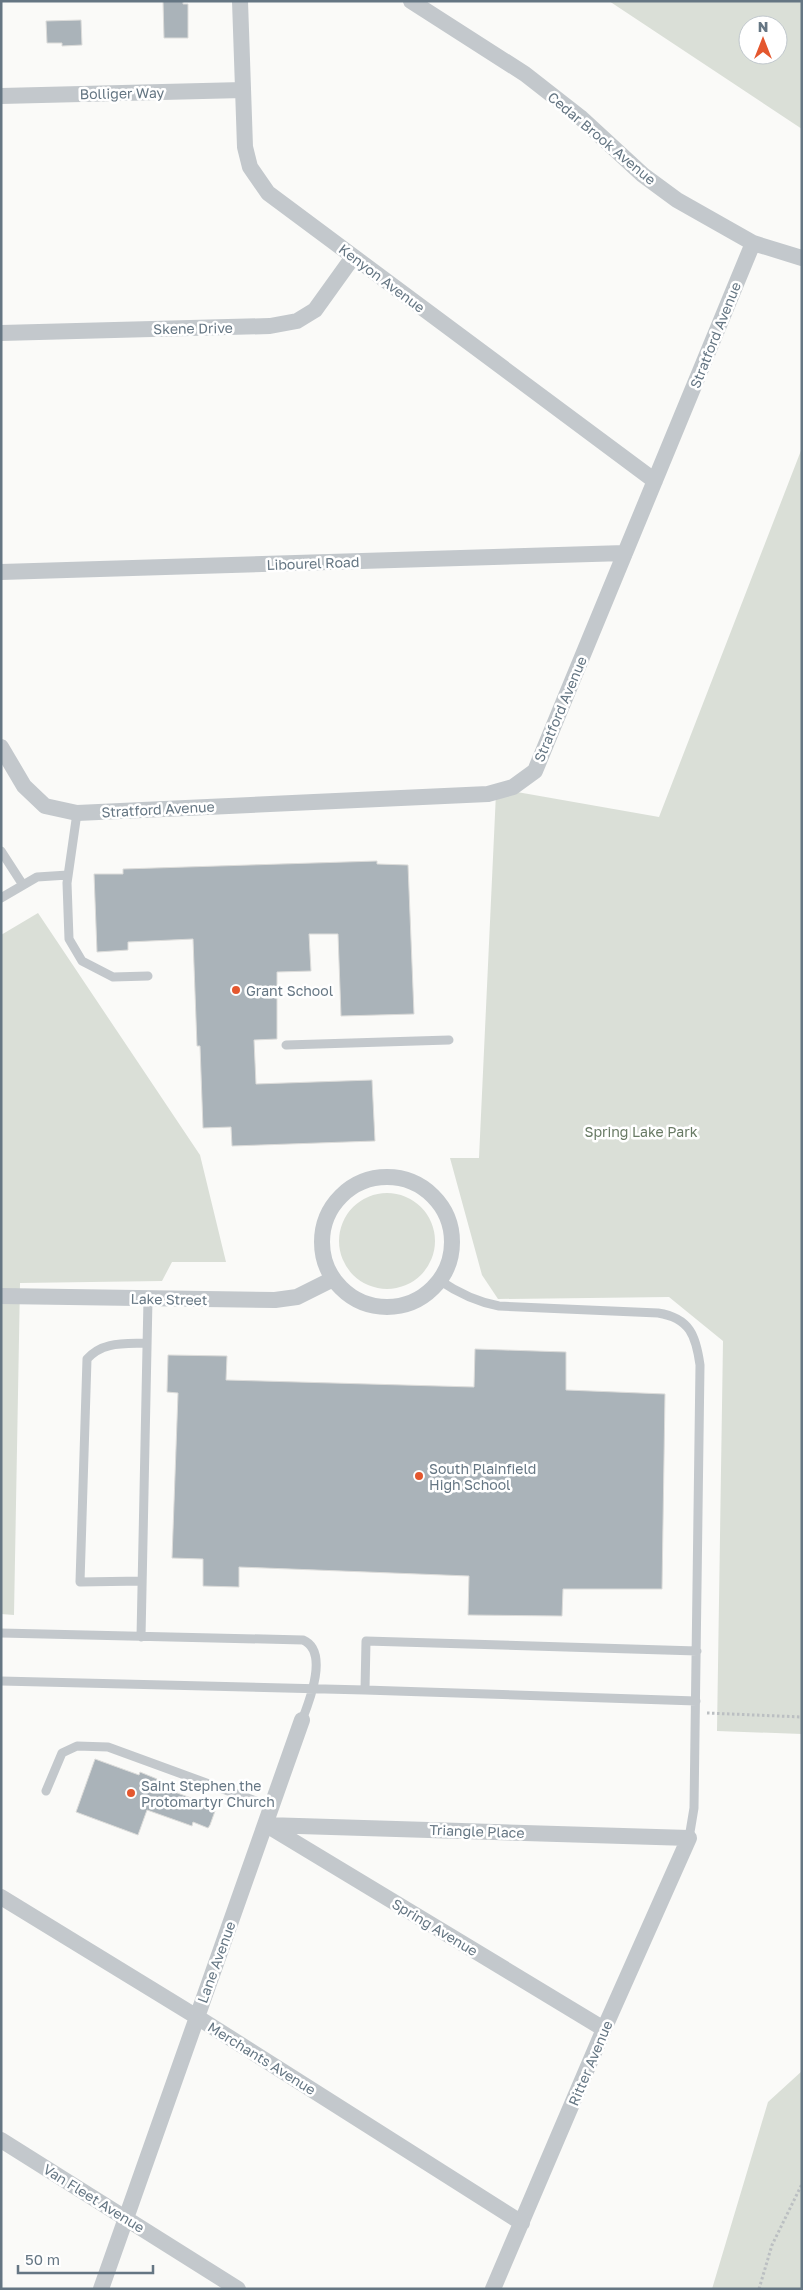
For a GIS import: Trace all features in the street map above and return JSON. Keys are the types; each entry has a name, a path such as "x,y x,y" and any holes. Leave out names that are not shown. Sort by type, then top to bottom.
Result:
{"street":[{"name":"Kenyon Avenue","path":"240,1 245,147 250,167 268,194 655,481"},
{"name":"Cedar Brook Avenue","path":"411,1 525,74 580,117 643,175 678,200 753,243 802,258"},
{"name":"Bolliger Way","path":"1,96 243,90"},
{"name":"Stratford Avenue","path":"1,747 24,786 45,806 77,813 488,794 513,787 535,771 753,243"},
{"name":"Skene Drive","path":"1,333 270,326 297,320 315,310 353,256"},
{"name":"Libourel Road","path":"1,572 625,553"},
{"path":"378,1177 406,1180 431,1194 442,1208 450,1224 452,1243 450,1260 439,1280 430,1291 414,1301 397,1306 378,1307 361,1302 344,1292 333,1279 325,1262 322,1234 328,1214 340,1197 351,1187 378,1177"},
{"name":"Lake Street","path":"1,1296 286,1299 315,1289 333,1279"},
{"name":"Lane Avenue","path":"101,2289 302,1720"},
{"name":"Triangle Place","path":"266,1825 689,1838"},
{"name":"Spring Avenue","path":"266,1825 604,2029"},
{"name":"Ritter Avenue","path":"493,2289 604,2029 689,1838"},
{"name":"Merchants Avenue","path":"1,1897 197,2017 522,2223"},
{"name":"Van Fleet Avenue","path":"1,2140 238,2289"}],"lane":[{"path":"77,813 68,875 69,939 82,961 113,976 148,976"},
{"path":"1,851 23,885"},
{"path":"1,898 38,877 68,875"},
{"path":"286,1045 449,1040"},
{"path":"439,1280 456,1292 499,1306 674,1315 692,1333 697,1346 700,1365 694,1808 689,1838"},
{"path":"141,1637 148,1299"},
{"path":"142,1581 80,1582 87,1359 98,1348 109,1344 147,1343"},
{"path":"1,1633 304,1640 312,1644 316,1651 314,1689 302,1720"},
{"path":"365,1690 366,1642 697,1651"},
{"path":"1,1682 365,1690 696,1701"},
{"path":"46,1791 62,1753 77,1746 108,1747 272,1807"}],"path":[{"path":"696,1713 802,1716"},
{"path":"759,2289 772,2244 802,2184"}],"green space":[{"path":"609,1 802,1 802,129"},
{"name":"Spring Lake Park","path":"802,448 802,1734 717,1731 723,1341 669,1297 498,1299 482,1275 450,1158 479,1158 496,793 517,792 659,817"},
{"path":"38,913 200,1155 226,1262 172,1262 162,1281 20,1283 14,1615 1,1614 1,935"},
{"path":"387,1193 406,1196 421,1207 432,1222 435,1241 432,1260 421,1275 406,1286 387,1289 368,1286 353,1275 342,1260 339,1241 342,1222 353,1207 368,1196"},
{"path":"802,2071 802,2289 712,2289 768,2102"}],"building":[{"path":"163,1 183,1 183,4 188,4 188,38 164,38"},
{"path":"81,20 82,45 62,46 62,43 47,43 46,21"},
{"name":"Grant School","path":"377,861 377,864 408,865 414,1014 341,1016 338,934 309,934 311,971 277,972 277,1039 254,1040 256,1084 372,1080 375,1141 232,1146 231,1127 203,1128 200,1046 197,1046 193,939 128,942 128,950 97,952 94,874 123,874 123,869"},
{"name":"South Plainfield High School","path":"475,1349 566,1352 566,1390 665,1394 662,1589 563,1589 562,1616 468,1615 469,1576 239,1567 239,1587 203,1586 203,1559 172,1558 178,1393 167,1392 168,1355 227,1356 226,1380 474,1387"},
{"name":"Saint Stephen the Protomartyr Church","path":"95,1759 139,1775 140,1772 157,1779 155,1785 202,1802 200,1806 215,1811 210,1825 208,1828 193,1822 192,1826 147,1810 138,1835 76,1812"}],"place":[{"name":"Grant School","path":"236,990"},
{"name":"South Plainfield High School","path":"419,1476"},
{"name":"Saint Stephen the Protomartyr Church","path":"131,1793"}]}
